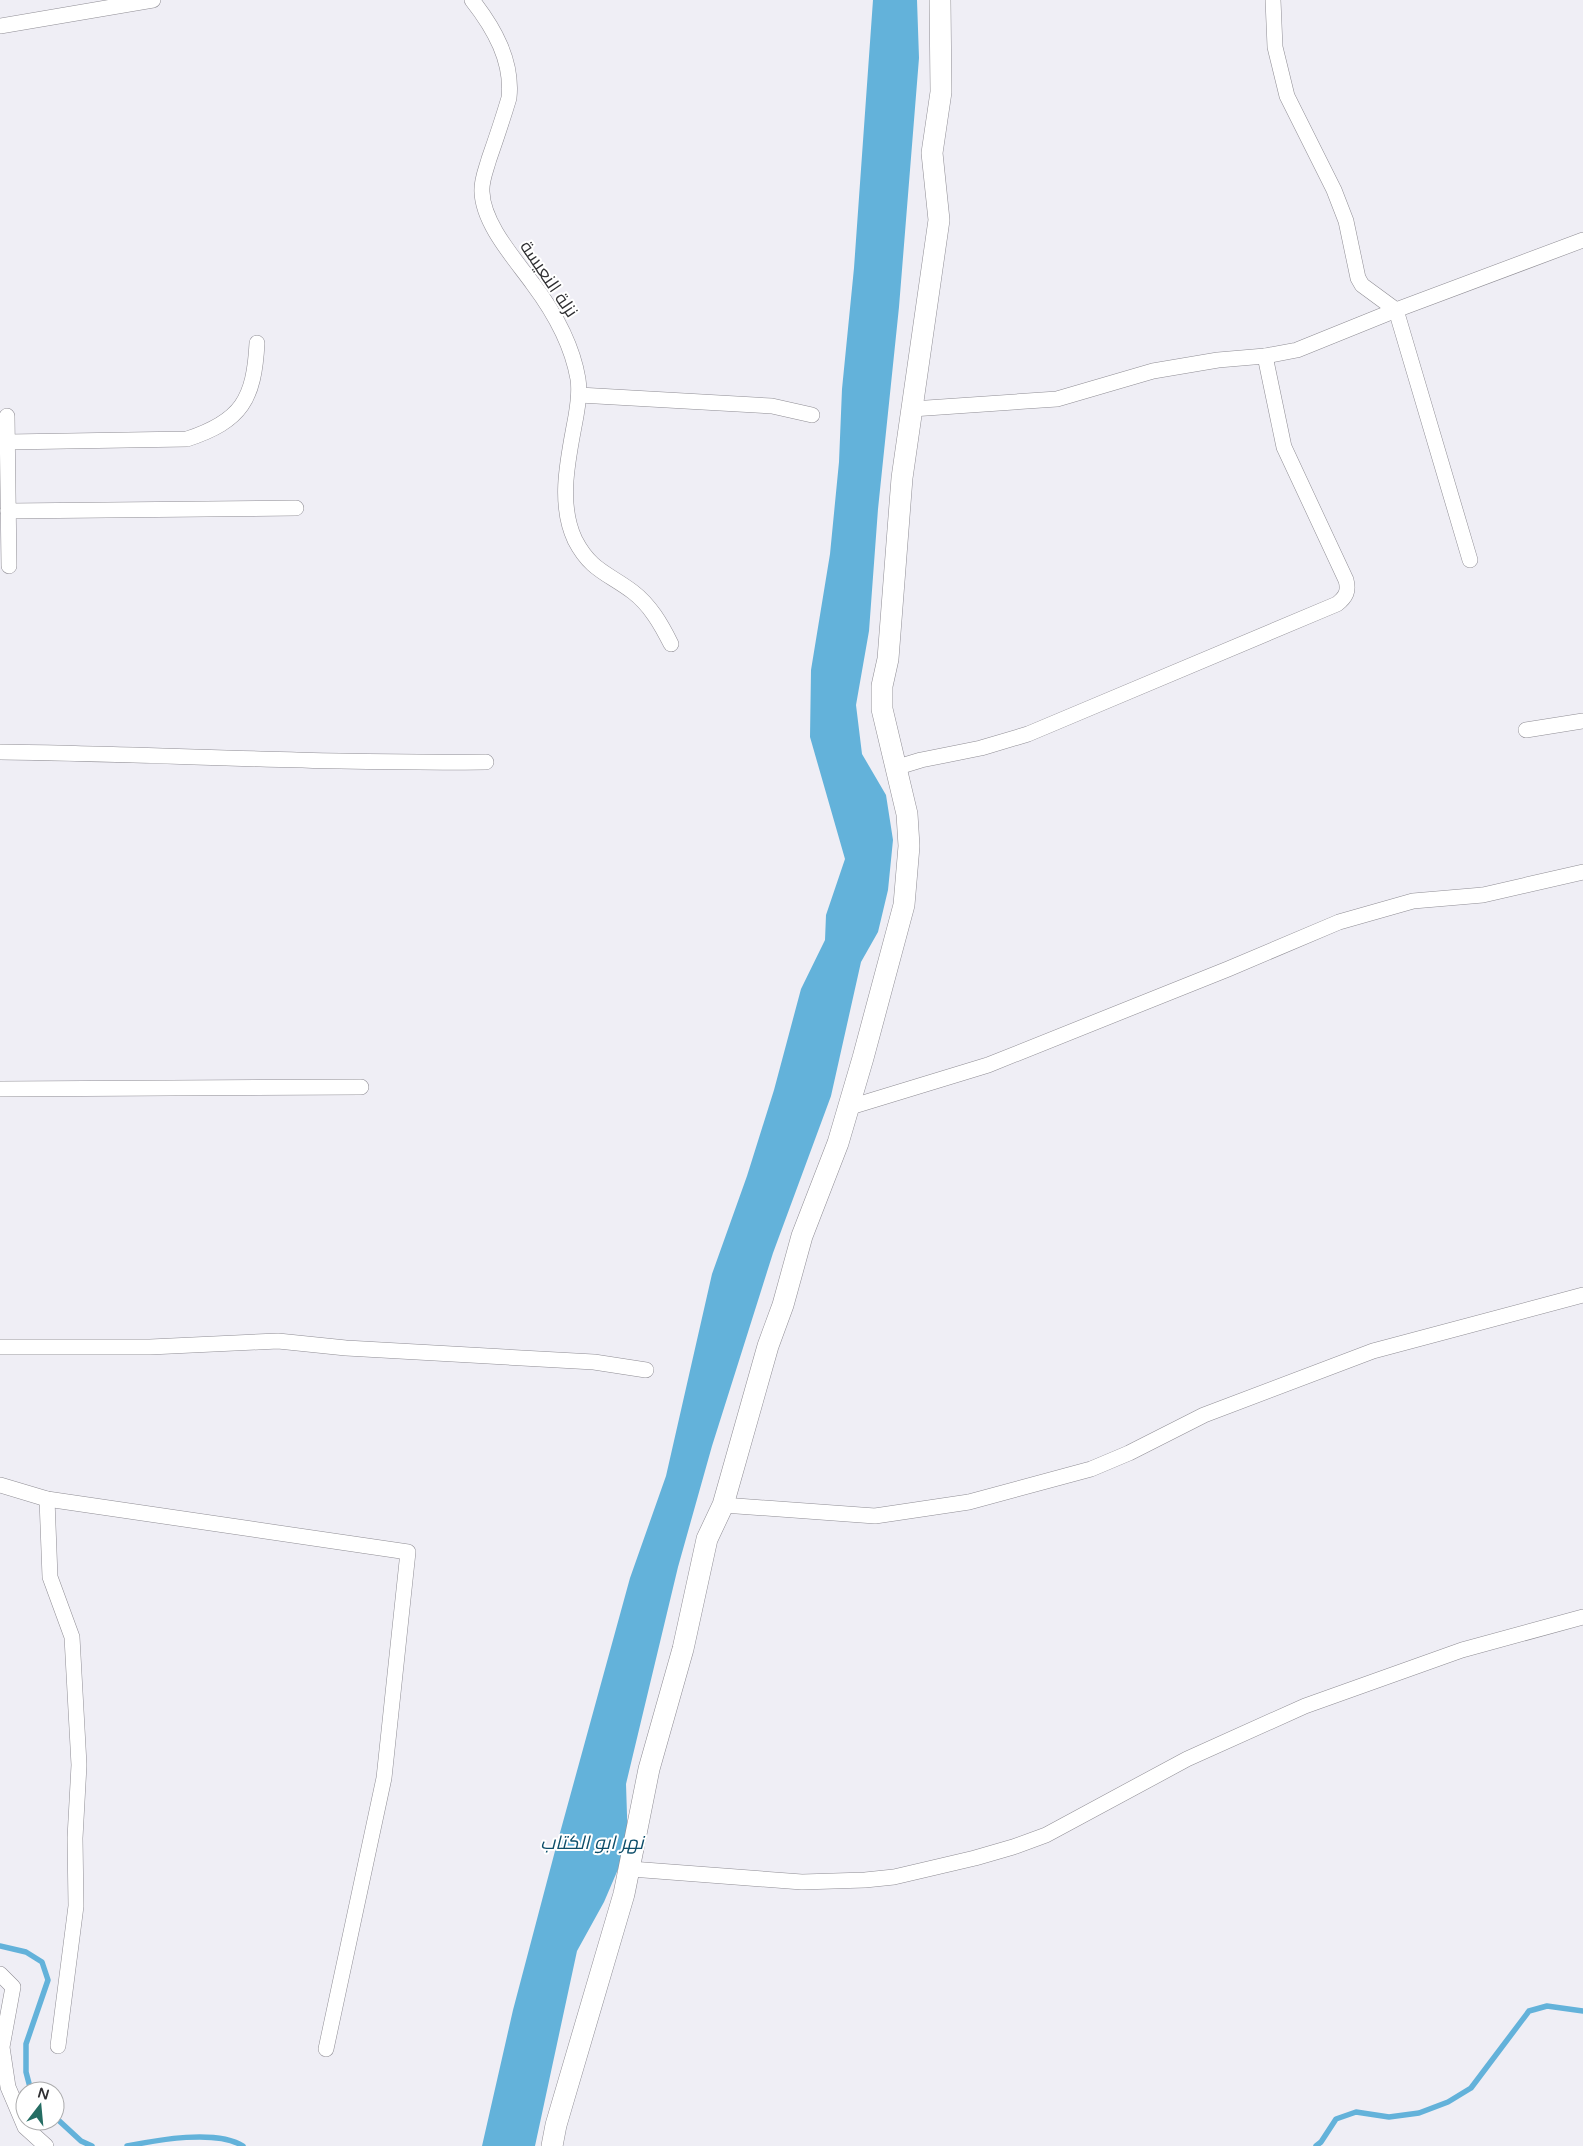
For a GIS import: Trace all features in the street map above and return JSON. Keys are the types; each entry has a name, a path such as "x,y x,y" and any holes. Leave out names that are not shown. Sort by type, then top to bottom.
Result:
{"street":[{"path":"0,26 152,0"},
{"name":"نزلة النعيسة","path":"472,0 499,42 510,85 509,98 483,179 483,202 499,238 546,302 567,341 578,376 579,395 566,494 569,524 582,552 590,562 642,600 663,627 671,644"},
{"path":"552,2146 556,2125 631,1869 649,1769 683,1648 707,1539 723,1505 768,1346 783,1305 802,1236 838,1143 904,905 909,846 908,814 898,767 887,733 882,709 882,686 888,659 902,478 939,220 932,153 941,92 940,0"},
{"path":"1273,0 1274,47 1287,96 1334,190 1346,221 1358,278 1362,285 1396,310 1470,560"},
{"path":"912,409 1057,399 1153,371 1218,360 1265,356 1297,350 1396,310 1583,240"},
{"path":"5,451 187,439 207,432 227,421 242,406 251,387 256,366 257,343"},
{"path":"898,767 980,748 1028,734 1328,608 1344,598 1348,587 1346,580 1284,447 1265,356"},
{"path":"579,395 772,406 812,415"},
{"path":"7,416 5,451 9,566"},
{"path":"8,511 296,508"},
{"path":"1526,730 1583,721"},
{"path":"0,752 116,753 427,763 486,762"},
{"path":"847,1108 988,1065 1228,969 1339,922 1413,901 1483,895 1583,872"},
{"path":"0,1089 118,1090 361,1087"},
{"path":"723,1505 875,1516 969,1502 1090,1469 1129,1453 1204,1415 1372,1351 1583,1295"},
{"path":"0,1347 150,1347 278,1341 346,1348 594,1362 646,1370"},
{"path":"0,1485 47,1499 408,1552 384,1778 326,2049"},
{"path":"47,1499 50,1577 72,1637 79,1766 75,1838 76,1906 58,2046"},
{"path":"631,1869 802,1882 865,1880 894,1877 974,1858 1046,1835 1187,1759 1304,1706 1462,1650 1583,1617"},
{"path":"0,1974 13,1987 2,2047 8,2087 25,2127 46,2146"}],"water":[{"name":"نهر ابو الكتاب","path":"873,0 917,0 919,58 899,307 878,509 869,631 856,705 862,754 886,795 893,840 888,890 878,932 861,962 831,1096 773,1253 712,1446 678,1567 626,1784 628,1846 604,1902 577,1951 535,2146 482,2146 513,2010 555,1851 630,1578 666,1476 712,1274 747,1176 774,1090 801,989 825,940 826,915 845,859 810,737 811,670 830,554 839,462 842,389 854,268"}],"waterway":[{"path":"0,1946 26,1952 42,1962 48,1980 26,2044 26,2072 28,2081"},
{"path":"1316,2146 1321,2142 1336,2119 1356,2112 1389,2117 1419,2113 1448,2102 1471,2088 1529,2011 1547,2006 1583,2011"},
{"path":"65,2126 81,2141 92,2146"},
{"path":"127,2146 186,2137 218,2138 243,2146"}]}
